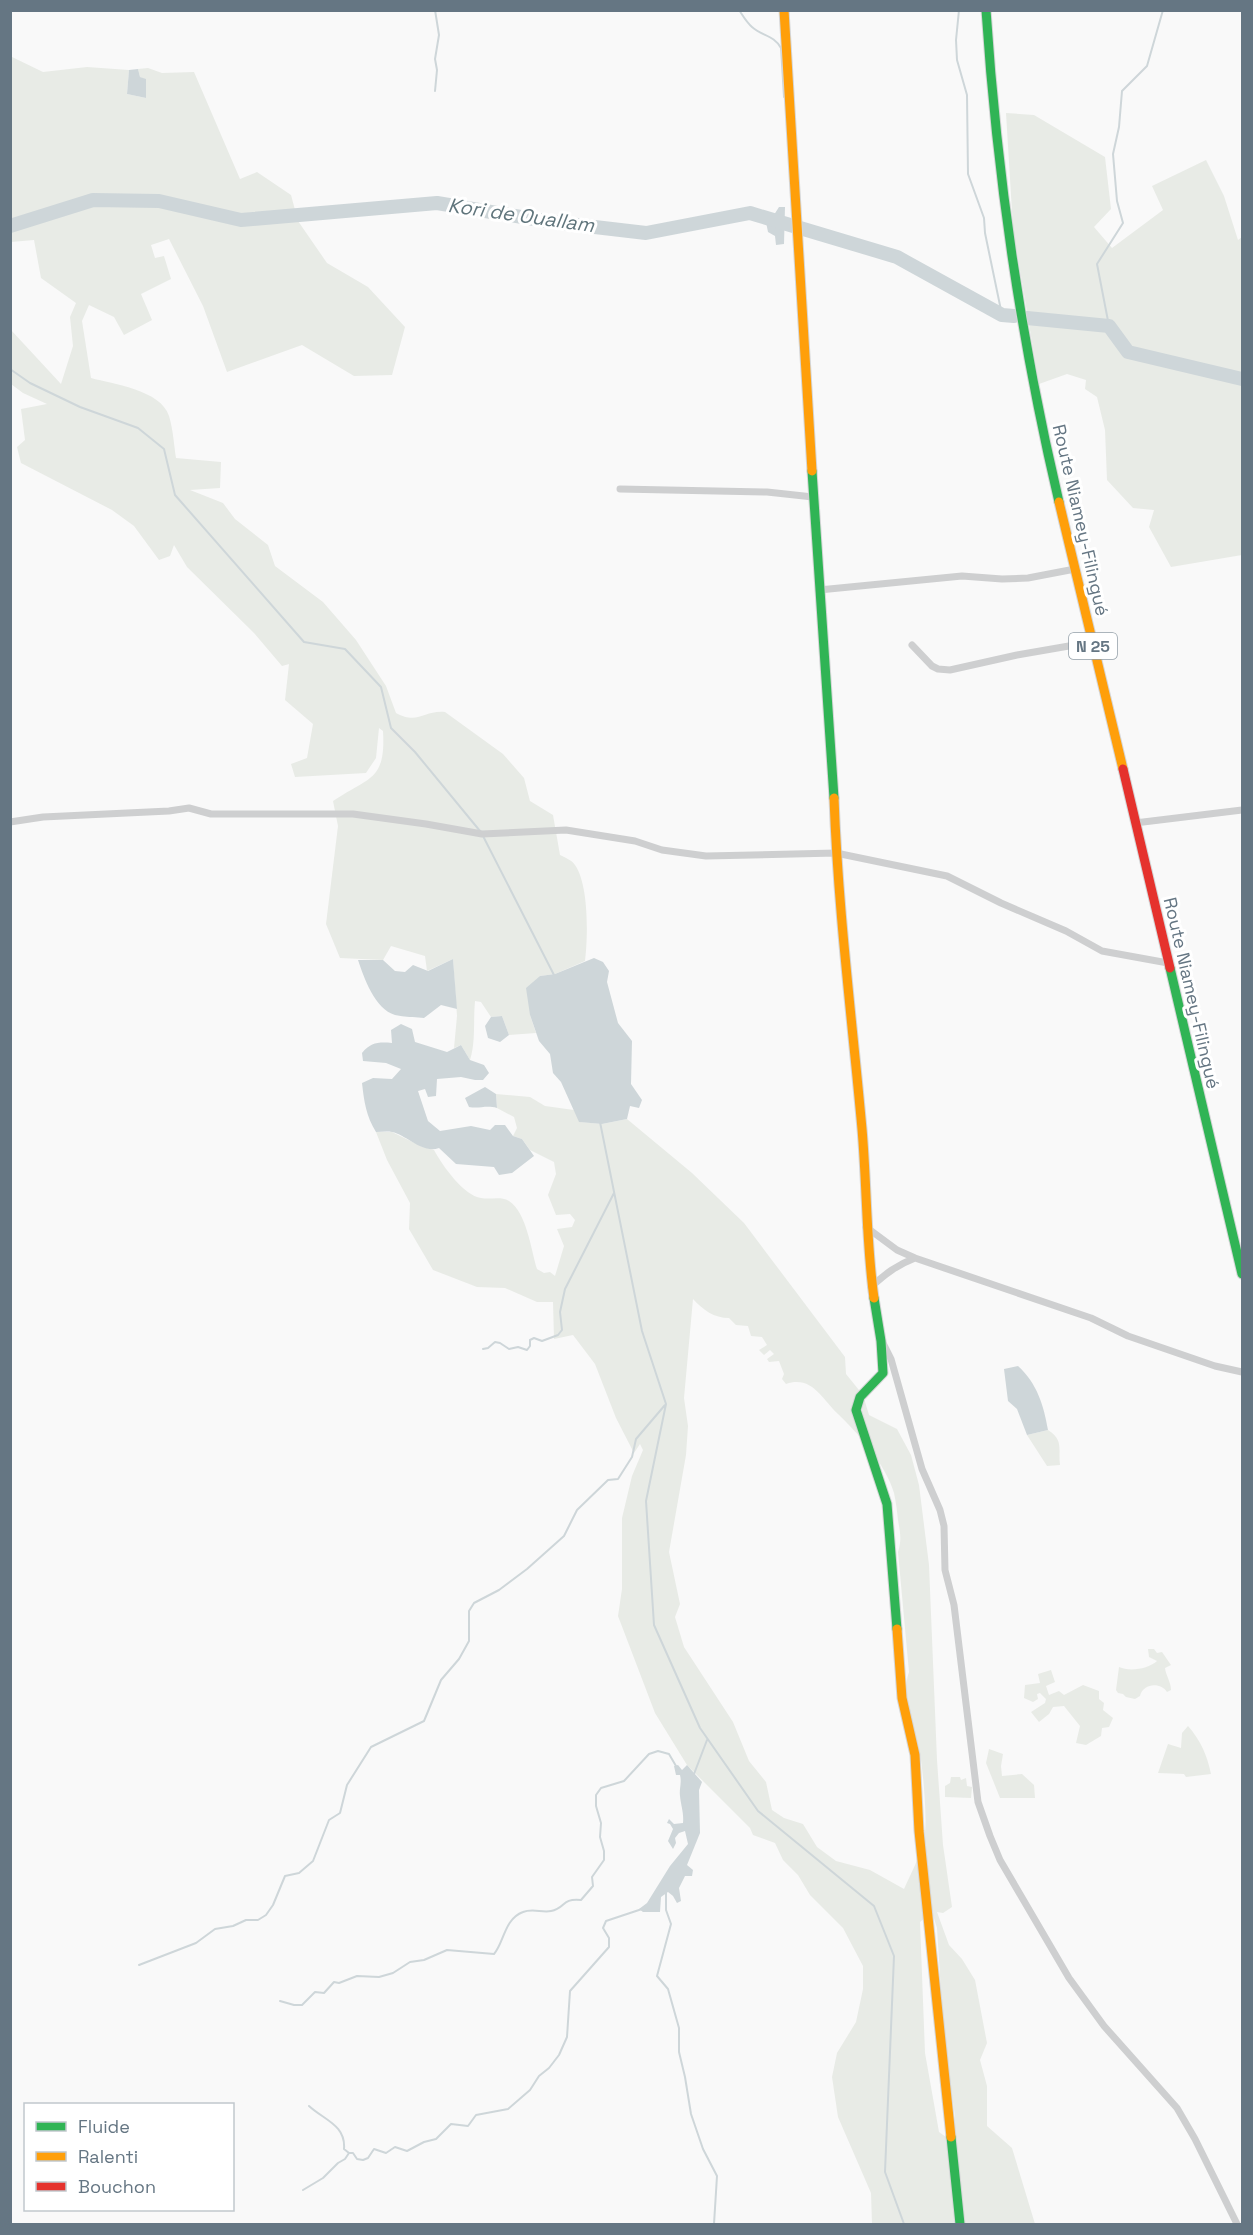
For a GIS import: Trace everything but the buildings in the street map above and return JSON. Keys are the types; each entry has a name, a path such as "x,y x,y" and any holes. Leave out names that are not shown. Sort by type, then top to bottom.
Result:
{"street":[{"path":"784,10 813,497 832,757 836,853 862,1133 866,1227 883,1373 875,1384 861,1392 856,1410 887,1504 902,1698 915,1755 919,1831 960,2224"},
{"name":"Route Niamey-Filingué","path":"987,10 992,86 1013,271 1044,439 1242,1274"},
{"path":"620,489 767,492 813,497"},
{"path":"819,590 962,576 1028,578 1075,569"},
{"path":"912,645 932,666 950,670 1092,642"},
{"path":"11,822 43,817 189,808 211,814 353,814 482,834 566,830 635,841 662,850 706,856 836,853 947,876 1102,951 1168,963"},
{"path":"1135,823 1242,810"},
{"path":"866,1227 897,1250 915,1258 1091,1318 1128,1336 1215,1366 1242,1372"},
{"path":"872,1287 883,1275 915,1258"},
{"path":"881,1341 891,1359 922,1469 940,1510 944,1526 945,1570 954,1605 978,1802 990,1836 1000,1860 1069,1978 1104,2026 1177,2109 1195,2139 1237,2224"}],"shaded area":[{"path":"10,56 43,72 87,67 129,70 127,94 146,98 146,80 140,77 138,69 148,68 162,73 194,72 240,179 257,172 291,195 298,221 327,263 368,287 405,327 392,375 354,376 302,345 227,372 203,306 169,239 151,245 155,258 164,256 171,279 141,294 152,320 124,335 114,317 89,305 82,321 91,378 147,394 157,400 169,416 176,458 221,462 220,488 190,490 223,503 235,519 268,545 275,566 323,602 356,640 386,686 396,713 410,718 445,712 503,754 524,778 530,801 553,815 560,855 574,863 583,885 587,925 586,951 585,961 555,974 540,976 530,1015 536,1033 509,1035 502,1016 491,1017 481,1002 475,1001 474,1038 470,1060 461,1045 454,1048 457,1016 453,959 427,971 425,956 391,946 383,960 340,958 326,924 338,826 333,801 373,776 378,769 382,760 383,731 379,728 376,758 366,773 295,777 291,764 307,758 313,724 285,700 289,664 282,666 254,633 187,567 174,545 170,556 159,560 134,526 112,510 21,463 17,447 25,440 21,409 47,404 23,393 11,384 11,330 61,384 73,346 70,317 76,303 41,278 34,240 11,242"},
{"path":"138,69 140,77 146,79 146,98 127,94 129,70"},
{"path":"1006,113 1034,115 1105,157 1111,209 1094,227 1112,248 1163,210 1152,186 1206,160 1224,196 1238,240 1242,237 1242,555 1171,567 1149,527 1154,510 1133,508 1107,480 1105,430 1097,397 1085,389 1086,380 1067,374 1039,384 1013,228"},
{"path":"779,207 785,207 784,244 776,245 775,236 768,232 766,222 772,218"},
{"path":"594,958 603,962 609,971 607,982 618,1023 632,1041 631,1084 642,1100 639,1108 630,1106 627,1119 602,1124 579,1122 561,1082 553,1073 550,1054 539,1041 530,1015 526,988 540,976 555,974"},
{"path":"453,959 457,1009 441,1005 424,1018 395,1015 388,1012 371,992 358,960 383,960 395,971 405,972 413,965 428,971"},
{"path":"502,1016 509,1035 500,1042 488,1038 485,1026 491,1017"},
{"path":"401,1024 412,1029 415,1042 447,1052 461,1045 470,1060 484,1065 489,1073 483,1080 461,1077 437,1079 436,1096 428,1097 425,1089 418,1091 428,1121 440,1131 471,1126 490,1130 495,1125 505,1125 513,1136 522,1139 534,1156 512,1173 499,1175 494,1167 456,1164 439,1148 421,1146 392,1132 376,1132 366,1108 362,1083 373,1078 392,1079 401,1069 386,1063 363,1061 362,1053 376,1044 392,1043 391,1030"},
{"path":"485,1087 496,1094 497,1108 469,1107 465,1098"},
{"path":"496,1094 530,1097 545,1106 574,1110 580,1122 602,1124 627,1119 692,1173 744,1223 845,1357 846,1374 863,1395 869,1415 897,1429 911,1455 919,1485 929,1565 937,1760 943,1845 952,1907 943,1913 937,1912 949,1945 962,1959 975,1980 987,2043 980,2060 987,2086 987,2126 1012,2148 1035,2224 872,2224 871,2193 838,2117 832,2077 837,2053 856,2022 863,1989 863,1966 843,1928 810,1895 798,1875 783,1860 775,1843 753,1835 750,1828 687,1765 655,1713 618,1616 622,1589 622,1518 632,1476 643,1450 640,1444 634,1453 616,1418 595,1364 573,1335 554,1339 553,1302 537,1302 505,1288 477,1287 433,1270 409,1229 410,1203 387,1160 376,1132 392,1132 434,1150 454,1179 474,1196 509,1201 520,1214 528,1232 537,1269 544,1273 550,1272 555,1276 564,1246 557,1229 572,1227 575,1220 570,1214 556,1215 548,1195 556,1174 554,1162 530,1150 522,1139 513,1136 517,1128 514,1117 497,1108","holes":["693,1299 714,1315 729,1318 736,1325 748,1326 751,1336 762,1337 767,1345 759,1350 764,1355 770,1350 774,1354 767,1359 769,1362 779,1361 784,1374 782,1379 786,1384 803,1383 816,1390 870,1450 885,1472 894,1493 900,1536 898,1552 909,1672 906,1692 920,1753 925,1815 922,1847 904,1889 870,1870 836,1861 817,1847 803,1824 784,1818 772,1810 766,1782 749,1761 733,1722 684,1647 675,1617 680,1604 669,1552 686,1455 688,1426 684,1398","932,1912 937,1928 944,2040 955,2116 953,2135 946,2137 939,2132 925,2053 920,1922"]},
{"path":"1018,1366 1039,1395 1048,1430 1027,1435 1017,1409 1008,1401 1004,1369"},
{"path":"1048,1430 1058,1441 1060,1465 1047,1466 1027,1435"},
{"path":"1148,1649 1154,1649 1157,1653 1162,1652 1171,1665 1165,1668 1171,1690 1167,1692 1157,1685 1148,1686 1135,1699 1118,1693 1116,1690 1119,1667 1139,1669 1157,1661 1149,1657"},
{"path":"1051,1670 1055,1682 1046,1686 1049,1695 1059,1691 1064,1695 1083,1685 1099,1691 1099,1699 1104,1703 1103,1710 1113,1718 1109,1727 1102,1728 1101,1736 1086,1745 1076,1743 1080,1726 1064,1706 1053,1707 1049,1714 1039,1722 1031,1712 1045,1703 1046,1699 1040,1693 1037,1694 1038,1699 1033,1702 1024,1698 1025,1685 1040,1683 1038,1674"},
{"path":"1188,1726 1203,1748 1211,1774 1186,1777 1184,1774 1158,1773 1168,1744 1181,1748 1182,1733"},
{"path":"989,1749 1003,1754 1002,1776 1022,1774 1034,1785 1035,1798 1000,1798 986,1763"},
{"path":"678,1765 682,1770 687,1765 702,1782 699,1790 700,1833 687,1865 693,1870 692,1876 685,1876 679,1888 681,1901 677,1903 668,1892 661,1897 660,1912 643,1912 639,1909 647,1903 670,1866 688,1844 685,1831 679,1833 675,1838 676,1843 673,1849 668,1841 673,1829 667,1823 669,1819 674,1824 683,1823 681,1778 680,1775 676,1775 674,1766"},
{"path":"951,1777 960,1777 961,1780 966,1778 967,1786 972,1787 971,1798 945,1797 945,1786 950,1783"}],"waterway":[{"path":"435,10 439,35 435,59 437,70 435,91"},
{"path":"739,10 750,25 775,40 781,48 784,97"},
{"path":"959,10 957,60 967,95 968,174 984,218 1002,315"},
{"path":"1109,326 1097,264 1123,223 1117,201 1113,154 1119,127 1122,91 1147,66 1163,10"},
{"name":"Kori de Ouallam","path":"10,226 93,200 159,201 241,220 437,203 552,222 646,233 750,213 897,257 1002,315 1014,316"},
{"name":"Kori de Ouallam","path":"1027,318 1109,326 1128,352 1242,379"},
{"path":"10,369 30,383 80,407 138,428 164,449 175,495 304,642 345,649 381,687 391,728 415,752 480,831"},
{"path":"1242,645 1242,671"},
{"path":"483,836 554,975"},
{"path":"600,1122 642,1331 666,1404 646,1501 654,1625 700,1728 758,1811 874,1906 894,1956 885,2172 904,2224"},
{"path":"483,1349 495,1342 509,1349 518,1347 527,1350 530,1340 534,1338 542,1341 558,1335 562,1330 560,1312 565,1289 614,1193"},
{"path":"139,1965 196,1943 215,1929 233,1926 246,1920 258,1920 266,1915 273,1905 285,1876 299,1873 313,1861 329,1820 340,1813 347,1785 371,1747 424,1721 441,1680 459,1659 469,1641 469,1611 474,1603 499,1590 564,1536 577,1510 608,1480 618,1479 632,1457 636,1439 665,1405"},
{"path":"694,1774 707,1740"},
{"path":"280,2001 302,2005 315,1992 324,1993 334,1982 339,1983 357,1976 379,1977 393,1973 410,1962 424,1960 447,1950 494,1954 508,1925 517,1915 534,1910 556,1910 570,1900 581,1900 593,1886 592,1877 604,1860 600,1837 601,1823 596,1806 596,1795 601,1788 624,1781 649,1754 658,1751 669,1754 676,1766"},
{"path":"666,1891 666,1910 671,1924 657,1976 668,1989 679,2028 679,2052 691,2114 703,2149 717,2176 714,2224"},
{"path":"303,2190 323,2178 349,2153 363,2160 368,2158 374,2149 386,2153 395,2147 407,2151 424,2142 436,2139 451,2124 468,2126 476,2115 508,2109 530,2090 539,2076 559,2055 567,2037 570,1991 609,1947 609,1938 603,1928 606,1921 642,1909"},
{"path":"309,2106 338,2129 344,2141 344,2149 349,2153"}],"traffic: fast":[{"path":"986,10 997,134 1012,258 1033,381 1059,502"},
{"path":"812,471 834,798"},
{"path":"1170,968 1242,1274"},
{"path":"874,1298 881,1341 883,1373 860,1397 856,1410 887,1504 897,1629"},
{"path":"951,2137 960,2224"}],"traffic: slow":[{"path":"784,10 812,471"},
{"path":"1059,502 1123,769"},
{"path":"834,798 874,1298"},
{"path":"897,1629 902,1698 915,1755 919,1831 951,2137"}],"traffic: jam":[{"path":"1123,769 1170,968"}]}
